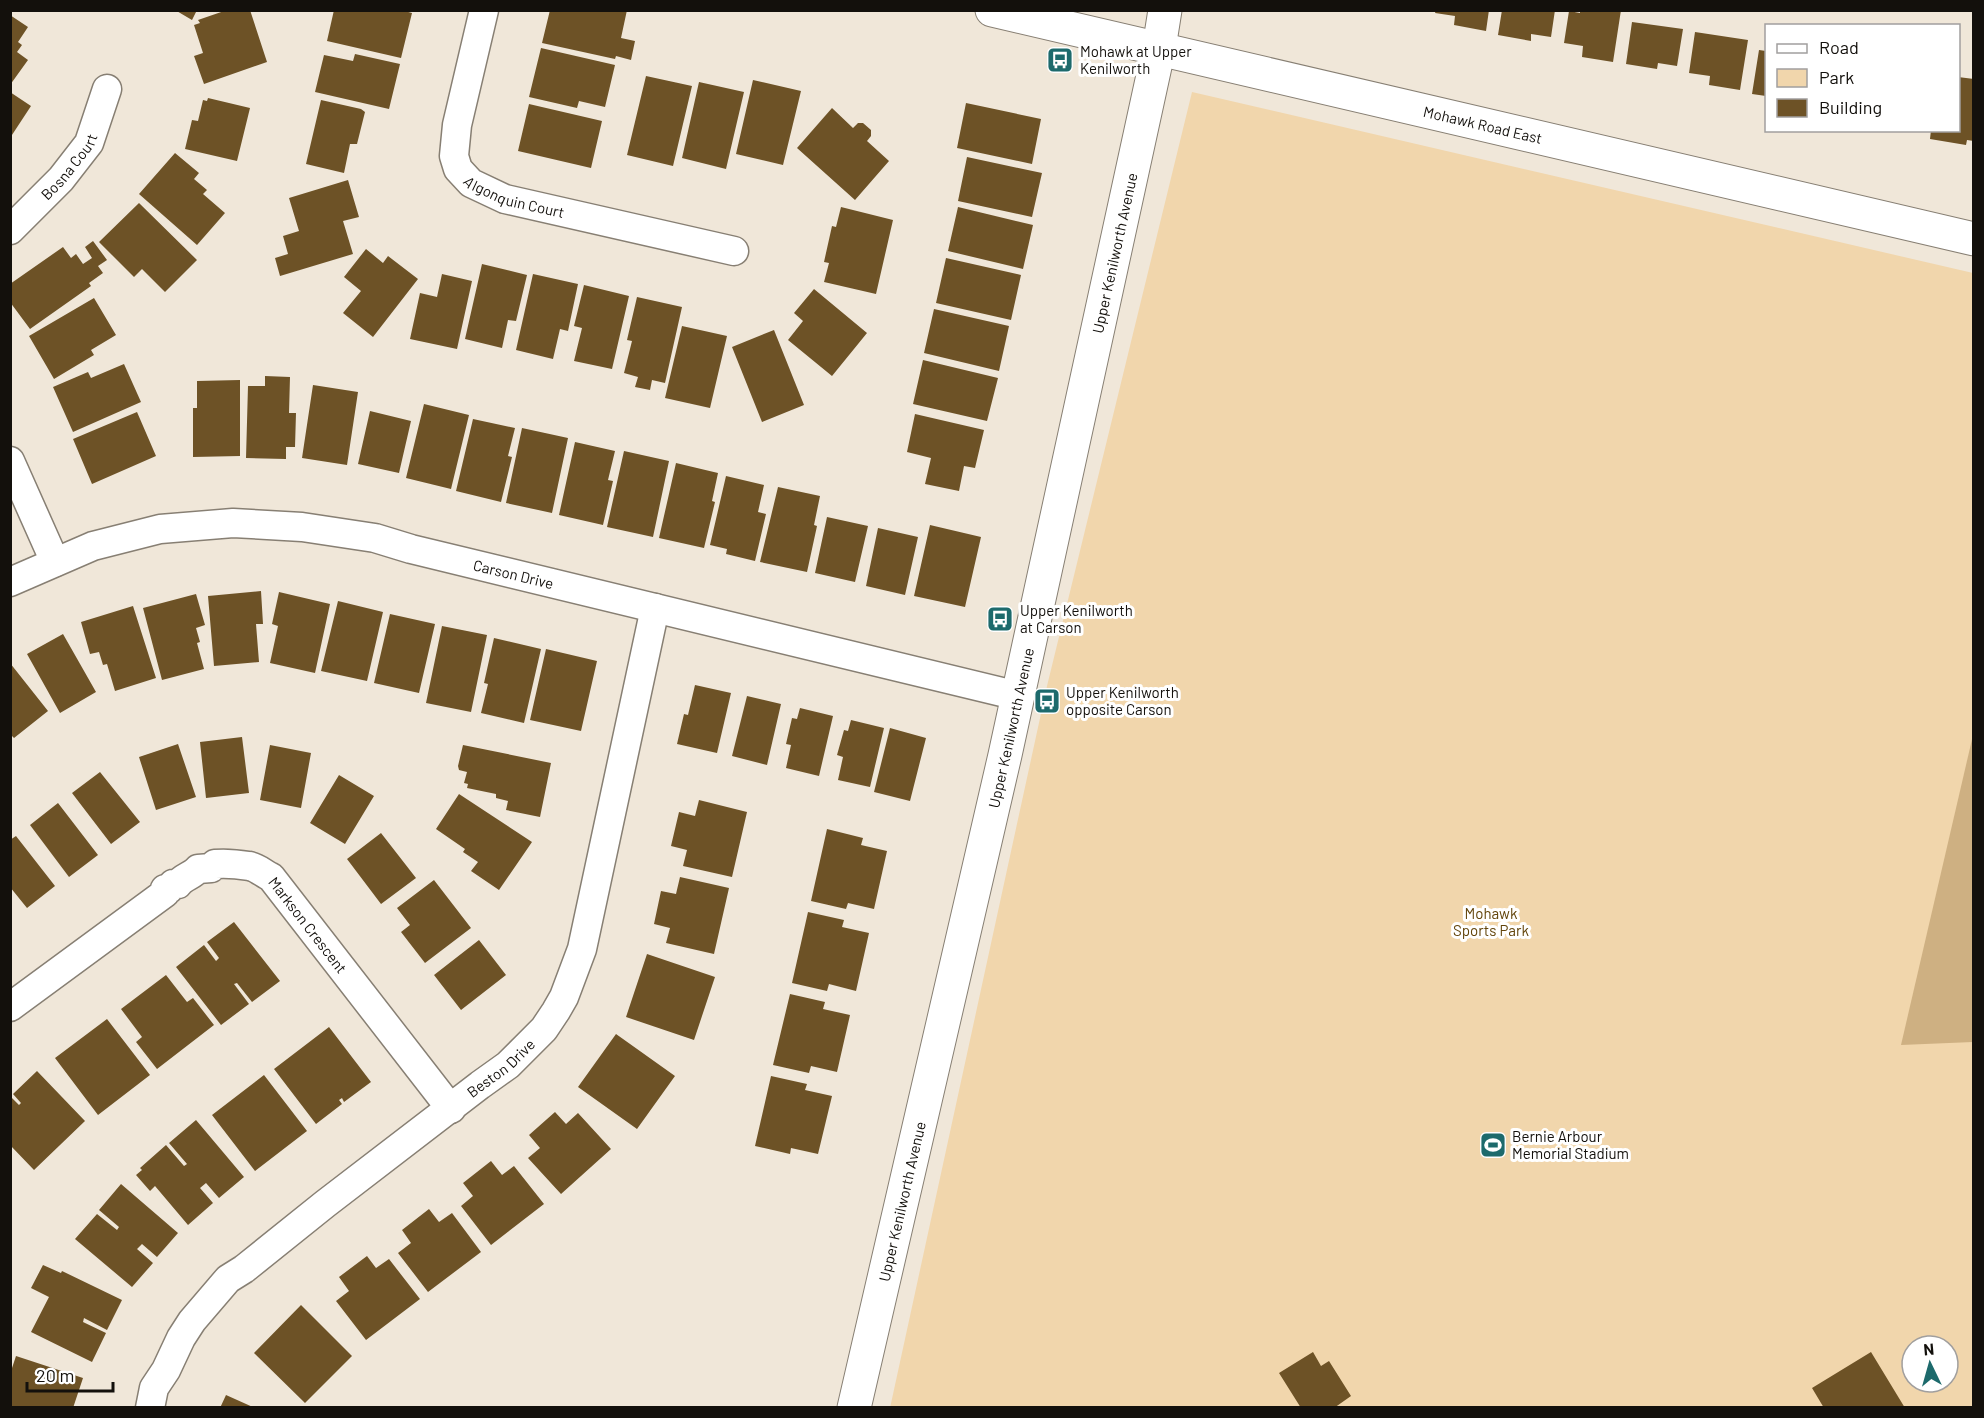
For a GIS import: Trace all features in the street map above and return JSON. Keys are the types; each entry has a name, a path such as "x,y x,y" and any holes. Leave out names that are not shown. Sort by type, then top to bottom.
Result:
{"street":[{"name":"Algonquin Court","path":"484,10 456,125 454,156 458,169 471,183 505,199 734,251"},
{"name":"Mohawk Road East","path":"992,10 1974,239"},
{"name":"Upper Kenilworth Avenue","path":"854,1407 1018,696 1159,48 1165,10"},
{"name":"Bosna Court","path":"10,230 62,179 89,143 107,89"},
{"path":"10,462 55,562"},
{"name":"Carson Drive","path":"10,582 93,546 160,529 233,523 302,527 375,538 411,549 1018,696"},
{"name":"Beston Drive","path":"150,1407 154,1388 166,1370 181,1338 192,1321 228,1279 508,1065 544,1029 564,997 582,949 655,608"},
{"name":"Markson Crescent","path":"10,1007 165,893 165,889 178,884 198,869 232,862 241,866 249,866 271,877 452,1108"}],"green space":[{"name":"Mohawk Sports Park","path":"1192,92 1973,273 1973,1407 890,1408 1047,686"}],"shaded area":[{"path":"1973,735 1973,1042 1901,1045"}],"building":[{"path":"175,10 197,10 192,20"},
{"path":"227,10 250,10 267,62 204,84 194,56 203,53 194,25 200,23 198,20"},
{"path":"334,10 401,10 412,13 401,58 327,41"},
{"path":"550,10 627,10 621,38 635,41 631,60 616,56 615,59 542,43"},
{"path":"1436,10 1489,10 1486,31 1454,25 1455,16 1435,13"},
{"path":"1502,10 1555,10 1551,37 1531,34 1531,41 1498,35"},
{"path":"1580,10 1621,10 1613,62 1582,57 1583,46 1564,43 1569,11 1580,13"},
{"path":"10,15 28,27 18,42 22,45 17,52 28,60 10,85"},
{"path":"1632,22 1683,29 1677,66 1658,63 1657,69 1626,64"},
{"path":"1695,32 1748,40 1740,90 1709,85 1710,76 1689,73"},
{"path":"541,48 615,65 605,107 579,101 577,108 529,97"},
{"path":"1759,50 1765,51 1765,96 1752,94"},
{"path":"355,54 400,64 389,109 315,92 324,55 353,61"},
{"path":"646,76 692,86 673,166 627,155"},
{"path":"1960,77 1974,79 1974,141 1967,140 1966,145 1930,139 1931,132 1960,132"},
{"path":"753,80 801,91 783,165 736,154"},
{"path":"699,82 744,92 726,169 682,158"},
{"path":"10,92 31,106 10,138"},
{"path":"208,98 250,108 237,161 185,149 192,120 198,121 203,100 207,101"},
{"path":"321,100 361,109 365,112 357,144 350,144 344,173 306,164"},
{"path":"966,103 1041,119 1032,164 957,148"},
{"path":"529,104 602,121 591,168 518,151"},
{"path":"832,108 853,128 858,123 863,123 871,130 871,136 867,141 889,161 855,200 797,148"},
{"path":"175,153 199,173 194,179 207,190 203,194 225,213 197,245 139,194"},
{"path":"967,157 1042,173 1032,217 958,201"},
{"path":"348,180 359,217 343,221 353,254 280,276 275,258 288,254 283,236 299,231 289,198"},
{"path":"139,203 197,260 165,292 142,269 134,277 99,242"},
{"path":"841,207 893,220 876,294 824,282 829,263 824,262 832,226 836,227"},
{"path":"958,207 1033,225 1023,269 948,251"},
{"path":"93,241 107,260 98,266 103,273 89,283 91,286 30,329 10,302 10,284 63,247 71,258 76,254 83,264 92,258 85,247"},
{"path":"366,249 383,263 388,256 418,279 373,337 343,313 361,291 344,277"},
{"path":"946,258 1021,275 1011,320 936,303"},
{"path":"482,264 527,275 516,321 508,320 502,348 465,339"},
{"path":"442,274 472,281 457,349 410,339 420,293 437,297"},
{"path":"533,274 578,284 568,331 560,329 553,359 516,350"},
{"path":"584,285 629,296 612,369 574,361 582,328 574,326"},
{"path":"814,289 867,333 832,376 788,340 803,321 794,313"},
{"path":"637,297 682,307 665,383 652,380 650,390 635,387 638,377 624,373 632,341 627,340"},
{"path":"94,298 116,335 91,350 94,355 54,379 29,336"},
{"path":"934,309 1009,326 999,371 924,353"},
{"path":"682,326 727,336 710,408 665,398"},
{"path":"774,330 804,405 762,422 732,347"},
{"path":"923,360 998,378 987,421 913,404"},
{"path":"124,364 141,402 73,432 53,387 88,372 91,378"},
{"path":"265,376 290,377 289,413 296,413 295,447 286,447 286,459 246,458 248,386 265,386"},
{"path":"240,380 240,456 193,457 193,408 197,408 197,381"},
{"path":"313,385 358,392 347,465 302,458"},
{"path":"424,404 469,415 451,489 406,478"},
{"path":"370,411 411,421 399,473 358,464"},
{"path":"137,412 156,456 92,484 73,439"},
{"path":"915,414 984,430 975,468 964,466 959,491 925,484 931,458 907,452"},
{"path":"473,419 515,428 508,456 512,457 501,502 456,491"},
{"path":"522,428 568,438 552,513 506,503"},
{"path":"575,442 615,451 608,480 613,481 603,525 559,515"},
{"path":"624,451 669,461 653,537 607,527"},
{"path":"676,463 718,473 712,501 715,502 704,548 659,538"},
{"path":"726,476 764,485 758,512 766,514 755,561 726,554 727,549 710,545"},
{"path":"778,487 820,496 814,525 817,526 807,572 760,562"},
{"path":"827,517 868,526 855,582 815,573"},
{"path":"930,525 981,537 965,607 914,596"},
{"path":"878,528 918,537 905,595 866,586"},
{"path":"261,591 263,624 256,624 259,662 214,666 208,596"},
{"path":"279,592 330,604 315,673 270,663 278,626 272,624"},
{"path":"196,594 205,625 196,628 200,642 197,643 204,669 162,680 143,608"},
{"path":"338,601 383,612 367,681 321,671"},
{"path":"133,606 156,678 115,691 107,664 103,665 99,652 90,654 81,622"},
{"path":"390,614 435,624 419,693 374,683"},
{"path":"442,626 487,635 471,712 426,703"},
{"path":"63,634 96,692 60,713 27,654"},
{"path":"494,638 541,649 524,723 481,713 488,684 484,683"},
{"path":"546,649 597,661 581,731 530,720"},
{"path":"10,663 48,711 14,738 10,734"},
{"path":"695,685 731,693 717,753 677,744 684,714 688,715"},
{"path":"747,696 781,704 767,765 732,756"},
{"path":"800,708 833,716 819,776 786,768 791,745 786,744 792,718 797,719"},
{"path":"851,720 884,728 870,787 838,780 843,757 837,755 844,730 848,731"},
{"path":"890,728 926,738 910,801 874,792"},
{"path":"242,737 249,793 206,798 200,742"},
{"path":"178,744 196,797 156,810 139,757"},
{"path":"270,745 311,753 301,808 260,800"},
{"path":"463,745 551,763 540,817 506,810 508,801 496,798 496,794 467,788 468,784 464,783 467,772 459,770 458,766"},
{"path":"100,772 140,822 111,844 72,793"},
{"path":"339,775 374,796 345,844 310,823"},
{"path":"459,794 532,842 499,890 471,871 478,862 463,852 465,849 436,829"},
{"path":"699,800 747,812 732,877 683,866 687,850 671,846 679,812 695,816"},
{"path":"58,803 98,855 69,877 30,825"},
{"path":"827,829 863,838 861,845 887,851 874,909 848,903 846,909 811,901"},
{"path":"381,833 416,878 381,904 347,859"},
{"path":"16,836 55,886 27,908 10,887 10,840"},
{"path":"680,877 729,888 714,954 666,943 670,928 654,924 661,891 676,894"},
{"path":"434,880 471,928 425,963 401,932 410,925 397,908"},
{"path":"808,912 844,920 842,927 869,933 856,991 829,984 827,991 792,983"},
{"path":"234,922 280,981 252,1002 237,983 234,984 249,1004 221,1025 176,967 204,945 216,961 219,958 207,942"},
{"path":"479,940 506,975 461,1010 434,975"},
{"path":"647,954 715,977 694,1040 626,1017"},
{"path":"166,975 187,1002 193,998 214,1025 157,1069 136,1042 142,1037 121,1009"},
{"path":"790,994 825,1002 823,1009 850,1015 837,1072 811,1066 809,1073 773,1065"},
{"path":"107,1019 150,1075 98,1115 55,1058"},
{"path":"329,1027 371,1082 344,1102 342,1098 339,1100 342,1104 316,1124 274,1069"},
{"path":"616,1034 675,1076 637,1129 578,1087"},
{"path":"37,1071 85,1121 34,1170 10,1145 10,1096 19,1105 21,1103 13,1094"},
{"path":"264,1075 307,1131 255,1171 212,1115"},
{"path":"771,1076 807,1084 805,1090 832,1096 818,1154 791,1148 790,1154 755,1146"},
{"path":"555,1112 566,1124 578,1113 611,1149 561,1194 528,1158 540,1148 529,1135"},
{"path":"196,1120 244,1177 219,1198 206,1183 200,1188 213,1203 188,1225 155,1186 150,1191 136,1175 142,1170 140,1168 166,1145 184,1166 187,1164 169,1143"},
{"path":"491,1161 502,1175 514,1166 544,1204 491,1245 461,1206 473,1196 463,1183"},
{"path":"121,1184 178,1233 157,1257 142,1244 137,1249 153,1263 132,1287 75,1239 97,1214 117,1230 119,1227 99,1210"},
{"path":"429,1209 439,1222 452,1213 481,1252 428,1292 398,1253 411,1243 402,1230"},
{"path":"367,1256 376,1268 389,1259 420,1299 366,1340 336,1301 349,1291 339,1277"},
{"path":"43,1265 61,1273 62,1271 122,1300 107,1330 84,1318 83,1322 106,1333 92,1362 31,1332 49,1297 31,1288"},
{"path":"301,1305 352,1356 305,1403 254,1353"},
{"path":"1313,1352 1321,1366 1329,1361 1351,1396 1334,1408 1301,1408 1279,1373"},
{"path":"1871,1352 1905,1408 1824,1408 1812,1388"},
{"path":"16,1356 83,1378 73,1408 10,1408 10,1374"},
{"path":"226,1395 255,1408 220,1408"}],"place":[{"name":"Mohawk at Upper Kenilworth","path":"1060,60"},
{"name":"Upper Kenilworth at Carson","path":"1000,619"},
{"name":"Upper Kenilworth opposite Carson","path":"1047,701"},
{"name":"Bernie Arbour Memorial Stadium","path":"1493,1145"}]}
